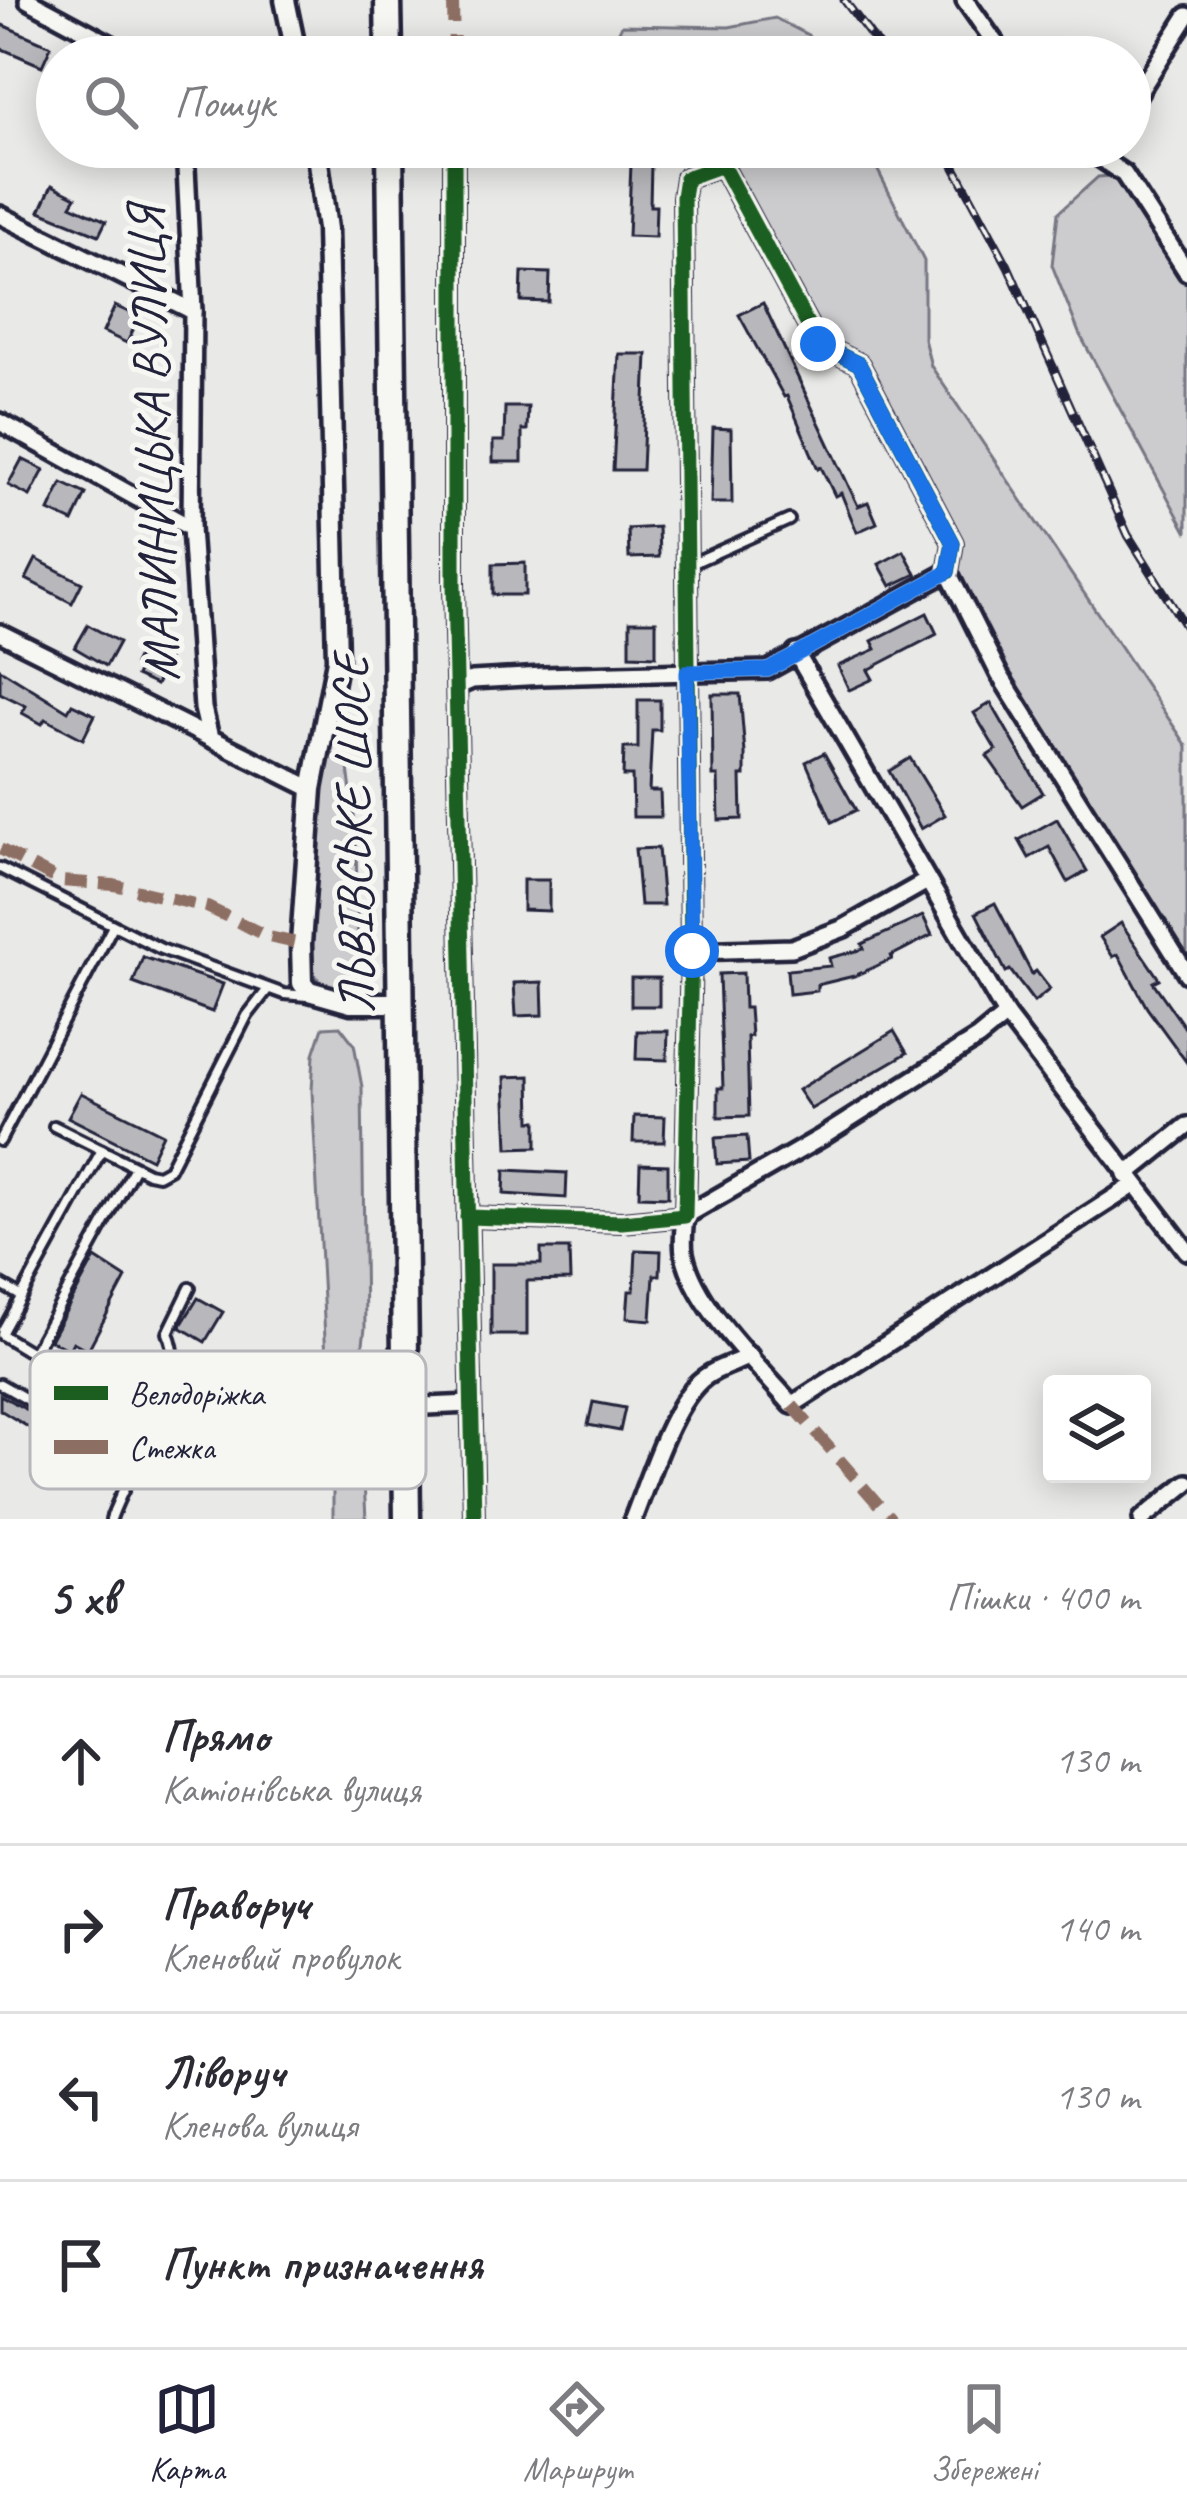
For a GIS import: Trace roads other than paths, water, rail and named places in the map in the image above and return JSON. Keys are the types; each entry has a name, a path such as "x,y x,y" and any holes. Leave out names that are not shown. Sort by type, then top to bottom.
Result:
{"main road":[{"path":"388,0 389,36"},
{"name":"ЛЬВІВСЬКЕ ШОСЕ","path":"390,168 404,1351"},
{"name":"ЛЬВІВСЬКЕ ШОСЕ","path":"406,1489 407,1519"}],"street":[{"path":"28,0 95,36"},
{"path":"285,0 293,36"},
{"path":"965,0 990,36"},
{"path":"1151,73 1187,16"},
{"name":"МАЛИНИЦЬКА ВУЛИЦЯ","path":"186,168 193,311 191,528 203,708 210,738"},
{"path":"319,168 327,229 338,660 313,789 295,989 364,1005 399,1003"},
{"path":"454,168 452,300 474,1519"},
{"path":"714,168 686,178 683,197 692,951 683,1250 689,1271 718,1317 792,1405 1130,1180 1187,1126"},
{"path":"724,168 818,344 859,364 953,543 948,572 999,674 1187,974"},
{"path":"1115,168 1124,174 1187,272"},
{"path":"0,215 193,311"},
{"path":"0,422 191,528"},
{"path":"458,686 501,678 768,670 948,572"},
{"path":"0,633 313,789"},
{"path":"796,653 1006,1016 1187,1251"},
{"path":"692,951 805,945 927,881"},
{"path":"466,1216 622,1222 685,1216 758,1176 1006,1016"},
{"path":"633,1519 680,1410 696,1385 750,1356"},
{"path":"426,1406 471,1403"},
{"path":"1142,1519 1187,1483"}],"lane":[{"path":"685,566 789,520"},
{"path":"0,868 161,949 268,989 295,989"},
{"path":"0,1141 112,926"},
{"path":"54,1126 158,1175 169,1169 247,1016 268,989"},
{"path":"30,1352 2,1336 102,1150"},
{"path":"32,1351 135,1166"},
{"path":"0,1284 21,1296"},
{"path":"176,1351 168,1333 190,1288"},
{"path":"0,1384 30,1401"},
{"path":"111,1519 123,1489"}],"railway":[{"path":"844,0 871,36"},
{"path":"955,168 1008,266 1128,535 1187,629"}]}
